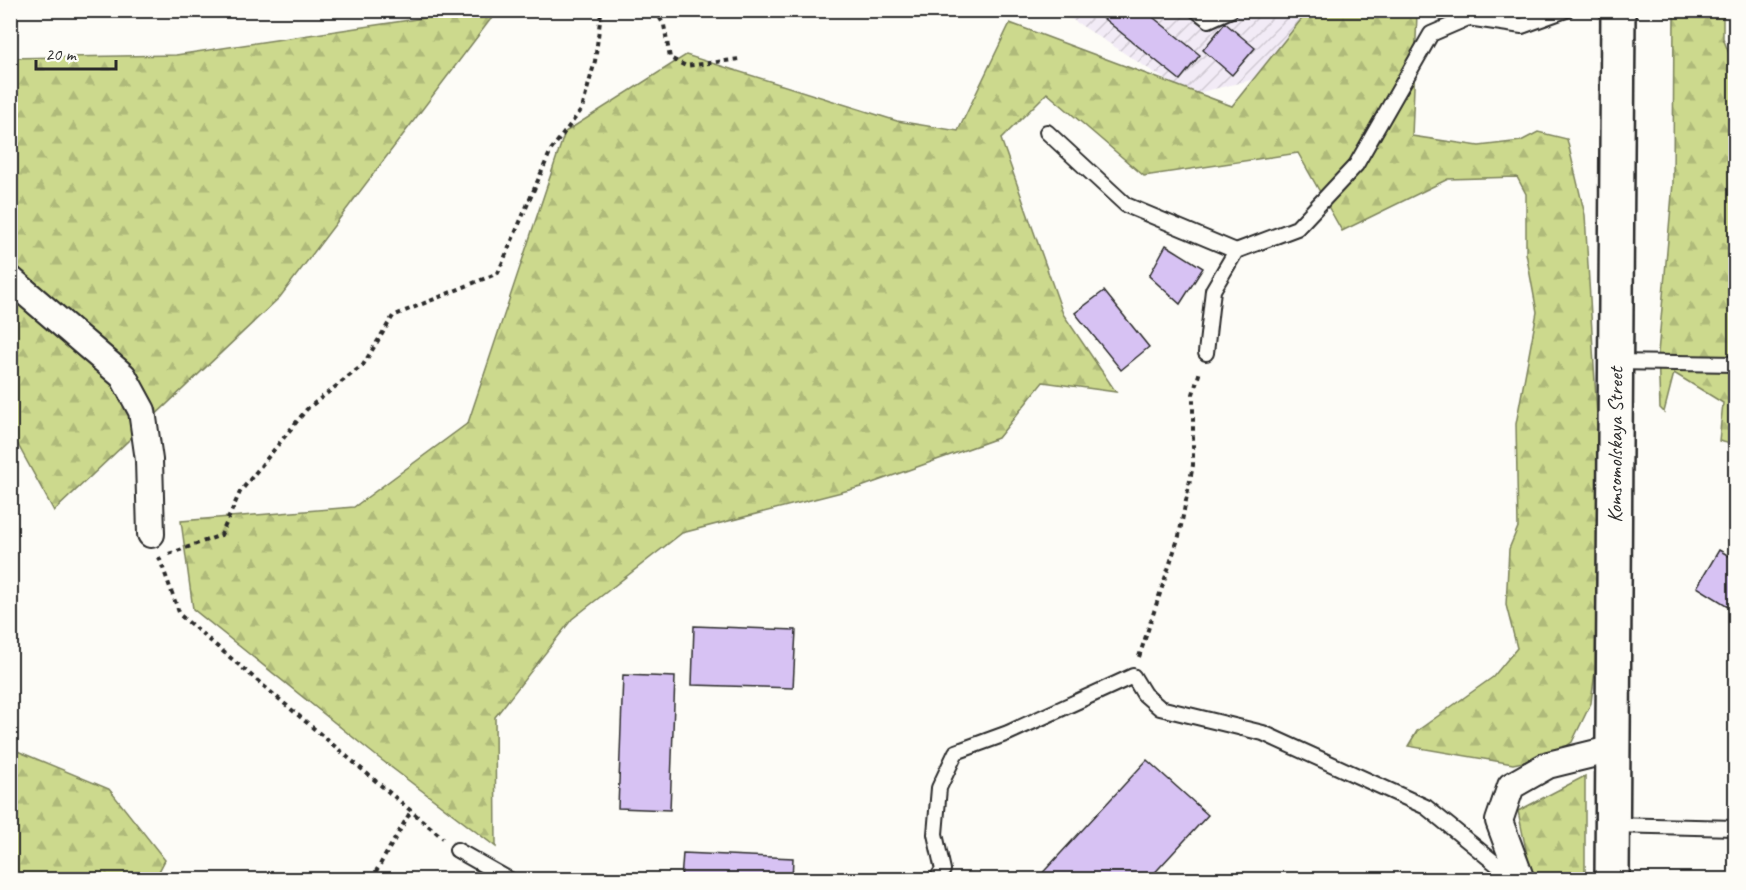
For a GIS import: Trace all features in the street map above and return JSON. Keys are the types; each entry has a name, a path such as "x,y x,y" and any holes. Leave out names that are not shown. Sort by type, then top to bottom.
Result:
{"main road":[{"name":"Komsomolskaya Street","path":"1612,879 1618,10"}],"street":[{"path":"10,279 123,376 142,411 149,460 151,534"},
{"path":"1521,879 1500,821 1512,786 1548,765 1612,749"}],"lane":[{"path":"1196,10 1209,20 1231,10"},
{"path":"1206,353 1213,290 1236,252 1297,228 1356,165 1431,34 1468,18 1522,26 1566,10"},
{"path":"1047,132 1126,205 1236,252"},
{"path":"1615,362 1736,364"},
{"path":"936,879 943,870 935,834 939,788 956,752 1008,733 1133,676 1144,694 1160,708 1263,733 1426,807 1516,879"},
{"path":"1612,825 1736,828"},
{"path":"458,850 510,879"}],"path":[{"path":"160,558 221,535 240,492 307,409 363,366 393,316 498,273 551,150 582,109 595,61 601,13 604,10"},
{"path":"655,10 664,25 670,58 686,66 740,59"},
{"path":"1133,676 1179,536 1192,465 1193,394 1206,353"},
{"path":"151,534 180,615 458,850"},
{"path":"371,879 411,811"}],"shaded area":[{"path":"1059,11 1338,11 1321,63 1189,95"}],"green space":[{"path":"430,11 502,11 490,20 280,297 54,511 11,432 10,58 176,55 423,18"},
{"path":"1308,11 1428,11 1417,14 1412,136 1479,146 1521,141 1538,132 1567,139 1585,215 1599,449 1595,671 1591,703 1572,742 1553,756 1513,764 1408,746 1417,731 1493,677 1517,648 1506,605 1509,549 1518,527 1516,424 1537,312 1526,253 1526,194 1517,177 1448,179 1342,231 1298,153 1144,176 1047,93 1001,139 1063,314 1116,392 1043,382 998,438 861,487 682,533 572,619 495,717 496,847 375,755 193,609 181,521 354,507 468,423 565,132 686,55 897,121 958,131 1010,23 1232,106"},
{"path":"1674,11 1723,11 1723,38 1736,71 1735,445 1719,441 1723,403 1674,373 1664,412 1660,408 1658,353 1673,183"},
{"path":"10,748 109,789 165,860 155,879 11,879"},
{"path":"1585,776 1585,879 1532,879 1518,811"}],"building":[{"path":"1093,10 1144,10 1200,55 1180,80"},
{"path":"1225,23 1255,48 1232,75 1203,50"},
{"path":"1166,245 1203,268 1180,304 1149,276"},
{"path":"1104,291 1149,347 1121,370 1075,313"},
{"path":"1719,550 1736,560 1736,601 1731,608 1697,587"},
{"path":"694,626 796,630 793,688 692,685"},
{"path":"623,675 675,677 670,810 618,808"},
{"path":"1147,760 1208,815 1148,880 1036,880"},
{"path":"683,853 793,858 792,880 681,880"}]}
